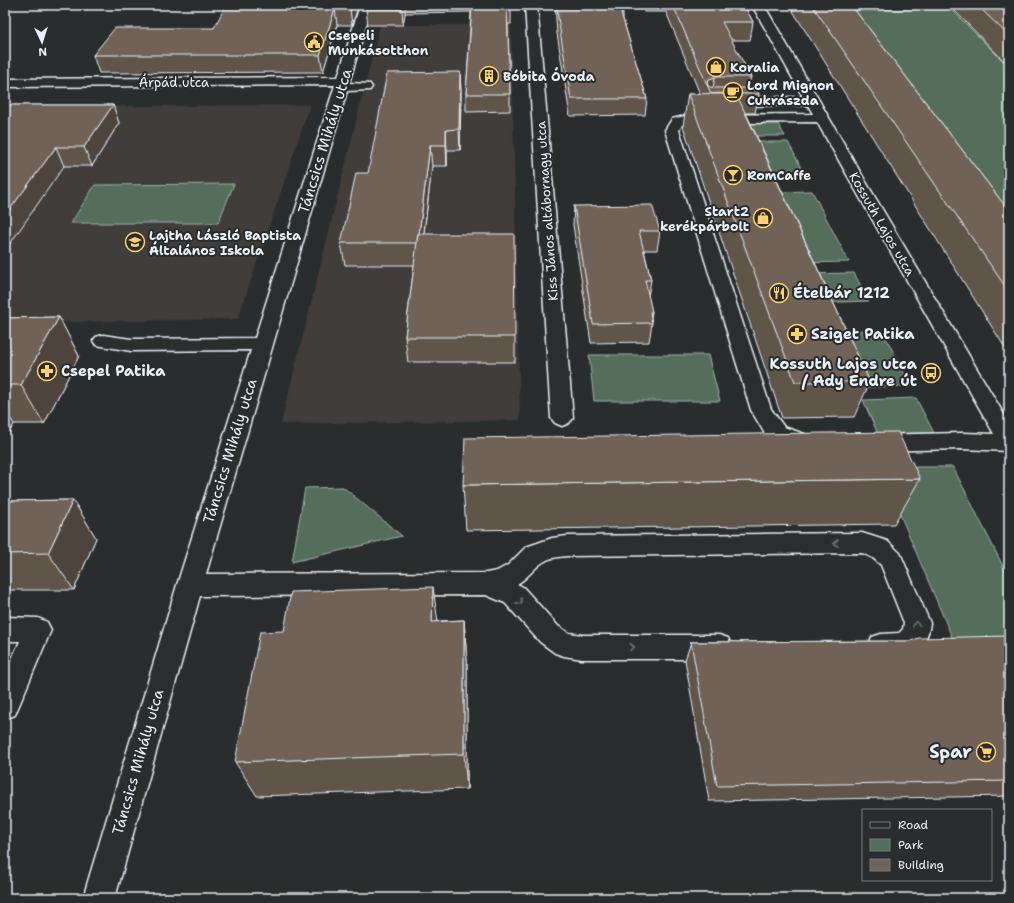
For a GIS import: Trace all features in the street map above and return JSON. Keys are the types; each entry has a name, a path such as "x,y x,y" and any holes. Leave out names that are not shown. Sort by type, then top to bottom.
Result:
{"street":[{"name":"Táncsics Mihály utca","path":"99,898 190,585 366,5"},
{"name":"Kiss János altábornagy utca","path":"531,5 562,418"},
{"name":"Kossuth Lajos utca","path":"758,5 1009,443"},
{"name":"Árpád utca","path":"5,83 343,84 365,87"},
{"path":"712,102 812,101"},
{"path":"822,118 689,119 677,122 672,130 761,410 776,433 804,444 827,444"},
{"path":"103,341 131,345 263,344"},
{"path":"858,443 962,441 1009,443"},
{"path":"190,585 486,584 503,580 517,572 535,554 552,548 567,546 862,543 874,546 886,552 891,560 917,622 917,632 910,641 896,646 857,646"},
{"path":"486,584 503,589 514,595 549,634 564,644 582,647 739,646"},
{"path":"5,630 38,630 5,706"}],"shaded area":[{"path":"380,25 511,25 520,420 281,424"},
{"name":"Lajtha László Baptista Általános Iskola","path":"310,105 238,319 5,323 5,107"}],"green space":[{"path":"951,9 1009,67 1009,223 828,10"},
{"path":"734,124 778,124 785,136 740,136"},
{"path":"742,142 788,142 804,173 756,174"},
{"path":"234,184 218,223 71,223 95,185"},
{"path":"812,191 849,262 795,263 764,192"},
{"path":"854,273 869,301 812,303 799,274"},
{"path":"882,330 911,386 849,388 824,331"},
{"path":"589,355 708,355 720,401 594,401"},
{"path":"916,398 934,433 878,434 863,400"},
{"path":"880,467 953,467 1009,578 1009,648 957,649"},
{"path":"343,487 402,536 292,562 305,488"}],"building":[{"path":"226,5 352,5 350,9 335,9 320,55 93,55 115,28 214,28"},
{"path":"367,5 402,5 402,9 366,9"},
{"path":"472,5 511,5 512,8 507,8 510,94 466,94"},
{"path":"557,5 621,5 623,13 621,13 647,99 571,99"},
{"path":"673,5 744,5 753,22 722,22 751,77 715,77 709,79 707,84 710,87 716,88 756,88 759,94 711,94"},
{"path":"812,5 851,5 1009,211 1009,292"},
{"path":"977,5 1009,5 1009,36"},
{"path":"460,72 459,129 446,130 446,145 430,145 417,243 341,243 356,173 368,173 387,73"},
{"path":"736,93 870,382 795,382 688,94"},
{"path":"5,105 113,105 84,147 56,147 5,216"},
{"path":"652,205 660,231 639,231 651,280 645,280 652,312 650,312 652,323 593,324 574,206"},
{"path":"418,234 514,234 515,337 405,337"},
{"path":"59,317 21,385 5,385 5,318"},
{"path":"898,432 920,479 463,485 465,438"},
{"path":"73,500 48,553 5,554 5,501"},
{"path":"433,587 432,622 464,620 464,754 235,762 260,632 284,631 291,592"},
{"path":"1009,636 1009,781 717,786 691,642 910,641 919,638"}],"place":[{"name":"Csepeli Munkásotthon","path":"314,42"},
{"name":"Koralia","path":"716,67"},
{"name":"Bóbita Óvoda","path":"489,76"},
{"name":"Lord Mignon Cukrászda","path":"733,92"},
{"name":"RomCaffe","path":"733,175"},
{"name":"Start2 kerékpárbolt","path":"763,218"},
{"name":"Lajtha László Baptista Általános Iskola","path":"135,242"},
{"name":"Ételbár 1212","path":"779,293"},
{"name":"Sziget Patika","path":"797,334"},
{"name":"Csepel Patika","path":"47,371"},
{"name":"Kossuth Lajos utca / Ady Endre út","path":"931,373"},
{"name":"Spar","path":"986,752"}]}
